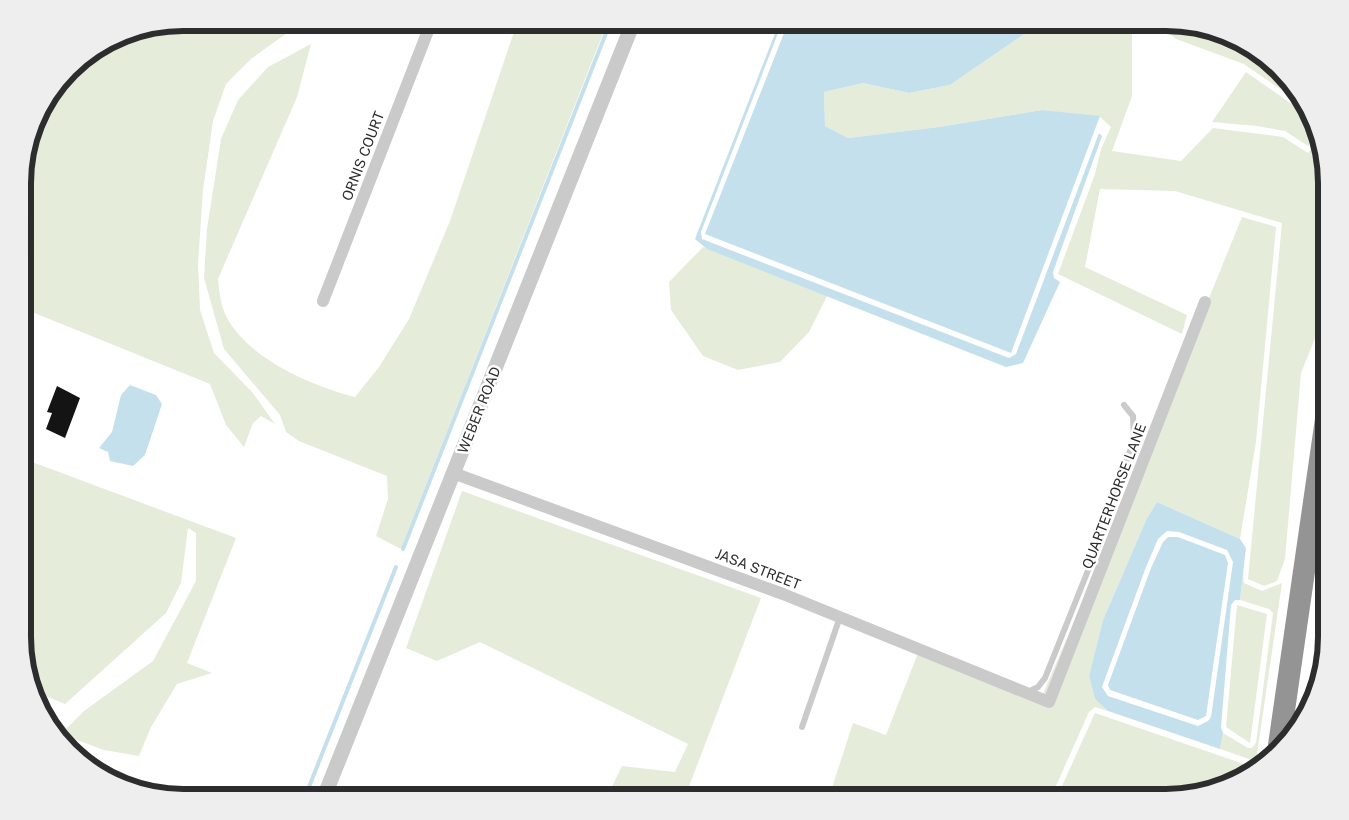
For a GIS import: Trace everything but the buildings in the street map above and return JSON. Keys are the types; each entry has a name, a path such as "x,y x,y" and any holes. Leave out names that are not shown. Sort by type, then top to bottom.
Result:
{"highway":[{"path":"1280,735 1317,481"}],"street":[{"name":"ORNIS COURT","path":"323,301 428,31"},
{"name":"WEBER ROAD","path":"328,789 629,31"},
{"name":"QUARTERHORSE LANE","path":"1050,702 1205,302"},
{"name":"JASA STREET","path":"453,473 840,617 1050,702"}],"lane":[{"path":"1027,693 1038,687 1045,678 1105,528 1118,476 1126,462 1134,440 1133,416 1124,405"},
{"path":"802,727 840,617"}],"green space":[{"path":"183,31 290,31 251,59 226,84 213,121 203,190 198,264 200,310 214,353 252,392 275,424 261,416 253,423 244,447 226,425 210,384 31,312 31,183 36,144 52,107 63,91 83,69 116,47 144,36"},
{"path":"514,31 604,31 401,549 376,536 388,499 387,476 299,441 286,432 280,415 224,349 204,278 207,229 221,139 238,100 268,67 311,44 297,97 218,279 223,309 232,326 245,341 278,366 318,385 355,397 379,367 409,319 450,221"},
{"path":"1029,31 1132,31 1132,96 1112,151 1181,161 1213,128 1283,137 1308,153 1313,146 1317,173 1317,333 1301,373 1285,559 1277,581 1264,586 1248,579 1282,223 1175,191 1100,189 1085,267 1187,315 1182,334 1058,274 1095,174 1101,149 1111,127 1100,117 1042,110 939,127 848,138 825,126 824,92 863,83 909,93 950,85"},
{"path":"1167,31 1205,36 1224,43 1258,63 1273,76 1289,95 1244,64 1176,39"},
{"path":"1246,72 1297,108 1312,141 1308,146 1285,131 1257,126 1212,122"},
{"path":"1242,217 1276,227 1256,442 1240,539 1157,502 1147,518 1103,620 1089,676 1095,699 1108,711 1095,707 1089,712 1055,788 832,788 853,723 886,735 918,653 1042,696 1131,490"},
{"path":"703,247 827,296 809,332 780,362 738,370 703,356 671,310 669,282"},
{"path":"31,462 236,538 187,663 212,673 177,684 151,727 139,756 104,750 70,737 64,731 84,711 153,661 196,581 196,533 188,528 181,583 166,613 65,704 43,695 36,676 33,657 31,637"},
{"path":"462,491 761,598 688,788 611,789 622,766 675,772 688,744 480,642 437,661 406,648"},
{"path":"1243,574 1244,583 1262,591 1282,583 1256,758 1251,761 1220,749 1223,733 1248,748 1252,748 1256,743 1273,613 1269,609 1240,600"},
{"path":"1237,605 1267,614 1250,743 1226,727"},
{"path":"1095,713 1247,765 1215,781 1196,786 1176,788 1061,788"}],"water":[{"path":"776,31 779,31 701,232 702,239 1009,358 1016,354 1099,133 1102,136 1053,272 1054,278 1060,282 1023,363 1006,367 707,249 695,239"},
{"path":"785,31 1029,31 950,85 909,93 863,83 824,92 825,126 848,138 939,127 1042,110 1100,116 1011,353 705,234"},
{"path":"130,385 156,395 162,404 145,455 133,466 110,461 108,452 99,448 112,432 121,395"},
{"path":"1157,502 1240,539 1246,548 1240,600 1235,600 1231,605 1221,727 1223,733 1220,749 1108,711 1095,699 1089,676 1103,620 1147,518","holes":["1167,531 1179,532 1227,550 1233,562 1211,717 1208,721 1198,726 1108,696 1102,687 1158,539"]},
{"path":"1168,537 1178,537 1225,555 1228,563 1206,716 1198,720 1110,690 1108,685 1151,568 1163,542"}],"waterway":[{"path":"403,549 607,31"},
{"path":"308,789 396,567"}]}
